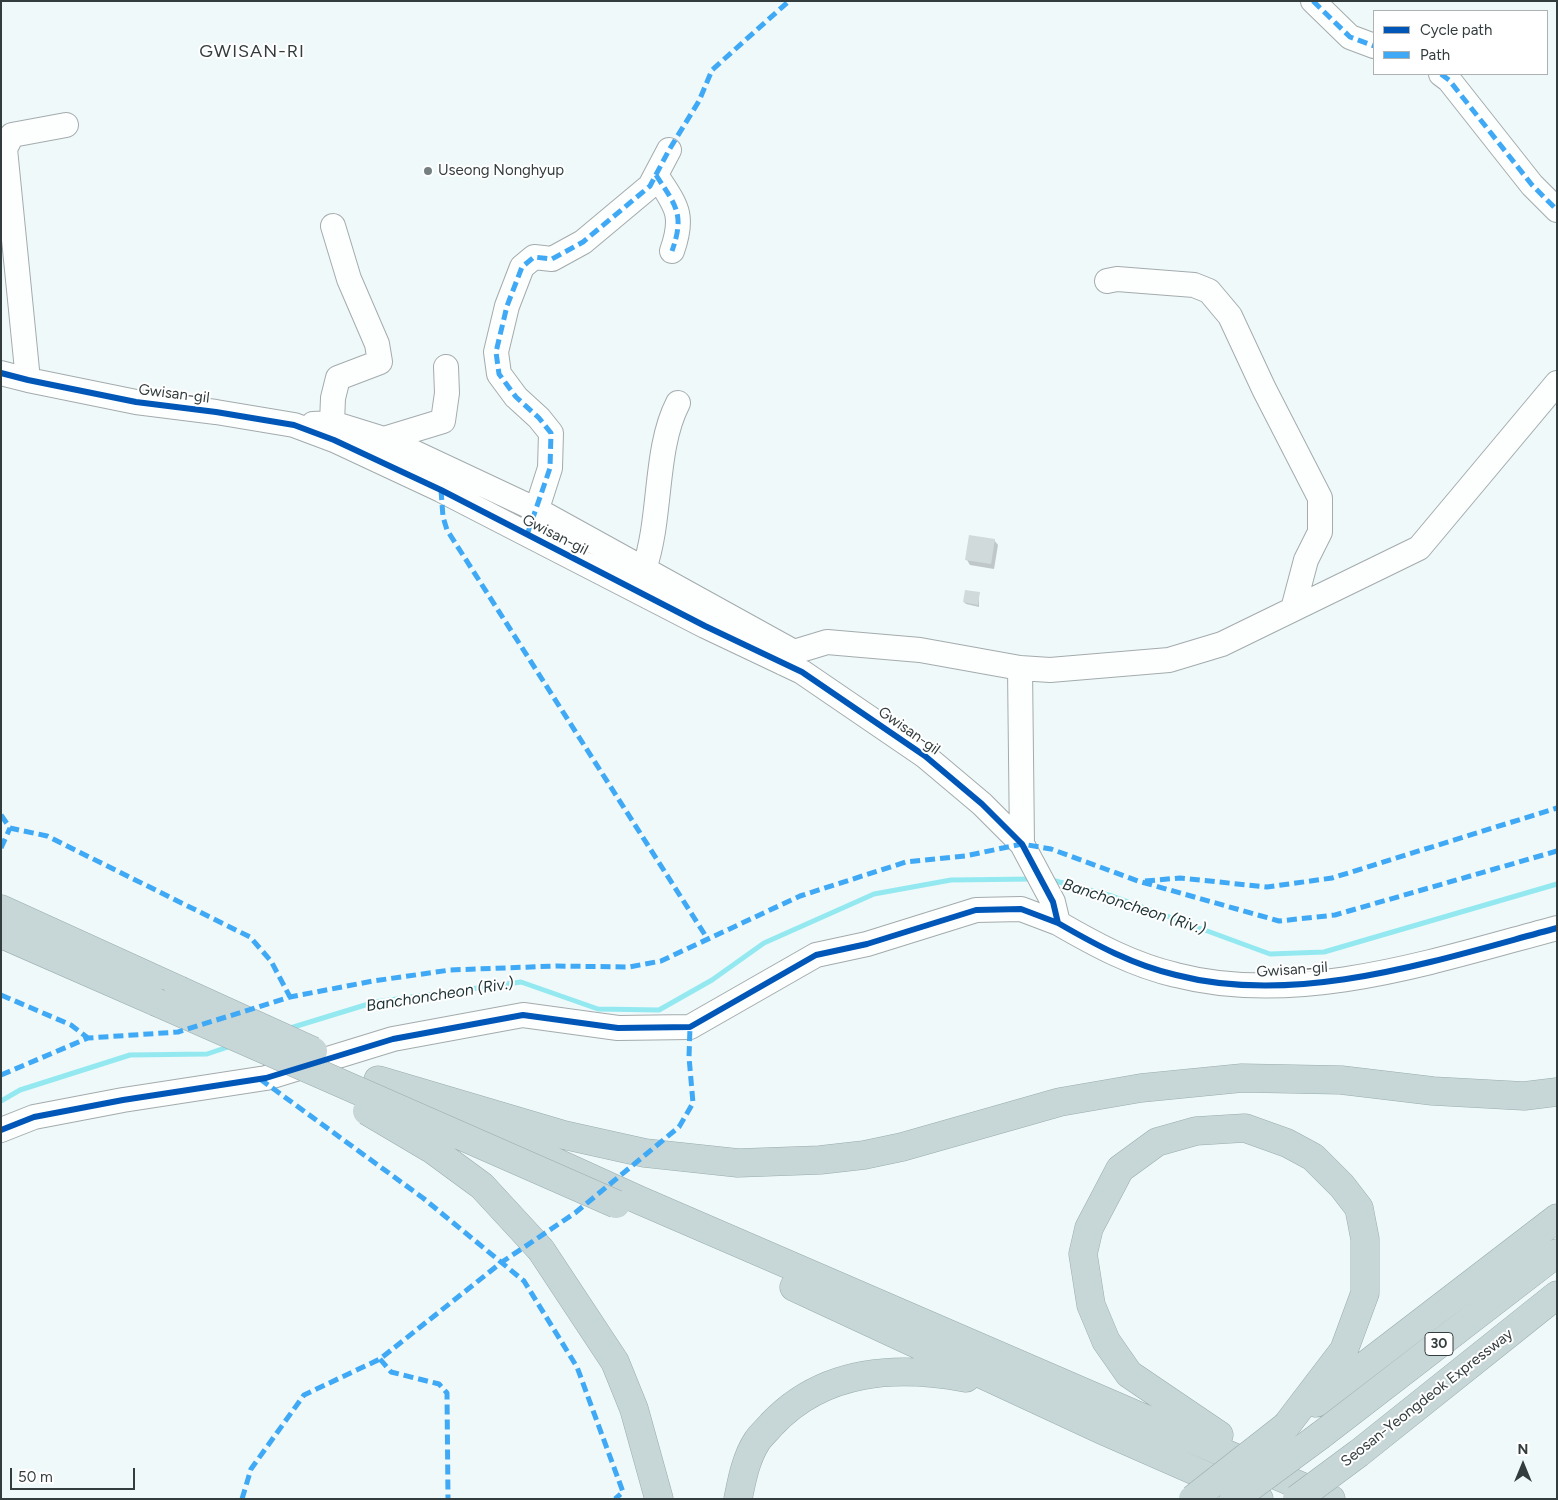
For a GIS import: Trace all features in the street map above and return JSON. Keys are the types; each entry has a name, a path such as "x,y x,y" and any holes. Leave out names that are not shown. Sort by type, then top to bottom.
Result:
{"highway":[{"path":"1,909 168,996 219,1030 433,1150 482,1186 542,1250 615,1362 634,1409 659,1499"},
{"path":"1,934 168,996 378,1080 1102,1430"},
{"path":"219,1030 627,1202 1293,1489 1331,1499"},
{"path":"378,1080 564,1135 645,1153 738,1163 820,1160 864,1155 902,1147 1060,1102 1141,1088 1242,1078 1341,1080 1433,1091 1515,1095 1557,1092"},
{"path":"1286,1426 1344,1350 1366,1293 1365,1239 1359,1208 1342,1186 1313,1157 1287,1144 1245,1128 1196,1131 1157,1142 1120,1169 1090,1228 1083,1254 1091,1305 1106,1340 1129,1374 1293,1489"},
{"path":"1193,1499 1557,1218"},
{"name":"30","path":"1234,1499 1321,1435 1557,1253"},
{"name":"Seosan-Yeongdeok Expressway","path":"1293,1489 1359,1453 1557,1295"},
{"path":"738,1499 743,1472 757,1441 785,1410 825,1385 866,1374 932,1371 984,1381 1102,1430 1259,1499"}],"street":[{"path":"1313,1 1350,37 1373,46"},
{"path":"1442,75 1449,80 1532,185 1557,210"},
{"path":"28,380 4,148 12,136 66,125"},
{"path":"527,535 550,468 551,433 540,418 516,397 499,374 496,352 507,306 522,267 534,258 552,259 583,242 650,186 669,150"},
{"path":"656,175 679,213 678,233 672,251"},
{"path":"332,423 338,378 380,362 377,344 349,279 333,226"},
{"path":"1107,281 1117,279 1194,285 1209,291 1230,316 1264,389 1320,498 1320,532 1306,560 1293,609"},
{"path":"384,439 443,422 447,393 446,367"},
{"name":"Gwisan-gil","path":"1,373 136,402 216,412 294,425 334,440 432,486 705,626 788,658 802,672 924,756 982,804 1026,852"},
{"path":"294,425 332,423 384,439 537,510 644,569 788,658 827,642 853,643 920,650 1020,668 1050,670 1169,660 1222,644 1419,548 1557,383"},
{"path":"644,569 652,547 662,466 672,415 678,403"},
{"path":"1020,668 1026,852 1055,913"},
{"name":"Gwisan-gil","path":"1,1130 43,1116 123,1100 266,1078 393,1039 523,1014 618,1028 690,1027 816,954 867,944 976,910 1021,909 1055,913 1103,950 1168,973 1221,983 1260,986 1305,984 1374,974 1557,928"}],"building":[{"path":"969,535 995,539 991,564 965,560"},
{"path":"965,590 980,592 978,605 963,602"}],"waterway":[{"name":"Banchoncheon (Riv.)","path":"287,1029 375,1002 521,982 598,1009 659,1010 712,980 764,943 874,894 951,880 1033,879"},
{"name":"Banchoncheon (Riv.)","path":"1048,879 1112,896 1270,954 1324,952 1557,884"},
{"name":"Banchoncheon (Riv.)","path":"1,1101 20,1090 130,1055 207,1054 231,1046"}],"marked path":[{"path":"527,535 550,468 551,433 539,418 516,397 499,374 496,352 507,306 522,267 534,257 552,259 583,242 650,186 669,150 699,101 712,70 789,1"},
{"path":"1313,1 1350,37 1373,46"},
{"path":"1442,75 1449,80 1532,185 1557,210"},
{"path":"656,175 669,195 678,219 678,228 672,251"},
{"path":"441,490 443,517 447,530 707,938"},
{"path":"1145,881 1180,878 1267,887 1332,878 1557,808"},
{"path":"1,815 10,828 47,836 250,937 271,961 290,997"},
{"path":"1,848 10,828"},
{"path":"1,1075 88,1038 178,1032 290,997 373,981 450,970 556,966 629,967 661,961 800,896 906,862 965,856 1022,844 1051,849 1138,881 1279,921 1335,915 1557,851"},
{"path":"1,995 71,1025 88,1038"},
{"path":"242,1499 251,1469 304,1395 380,1359 502,1262 575,1213 679,1127 693,1103 689,1057 690,1027"},
{"path":"260,1079 423,1198 524,1281 577,1367 623,1492 615,1499"},
{"path":"380,1359 391,1372 439,1384 447,1393 448,1499"}],"cycle path":[{"path":"1,373 136,402 216,412 294,425 334,440 441,490 705,626 802,672 925,756 982,804 1022,844 1053,902 1058,923 1101,946 1145,966 1176,975 1223,983 1271,986 1319,983 1368,976 1416,965 1557,928"},
{"path":"1,1130 34,1117 123,1100 266,1078 393,1039 523,1015 618,1028 690,1027 816,955 867,944 976,910 1021,909 1058,923"}],"place":[{"name":"Useong Nonghyup","path":"428,171"}],"district":[{"name":"GWISAN-RI","path":"252,52"}]}
